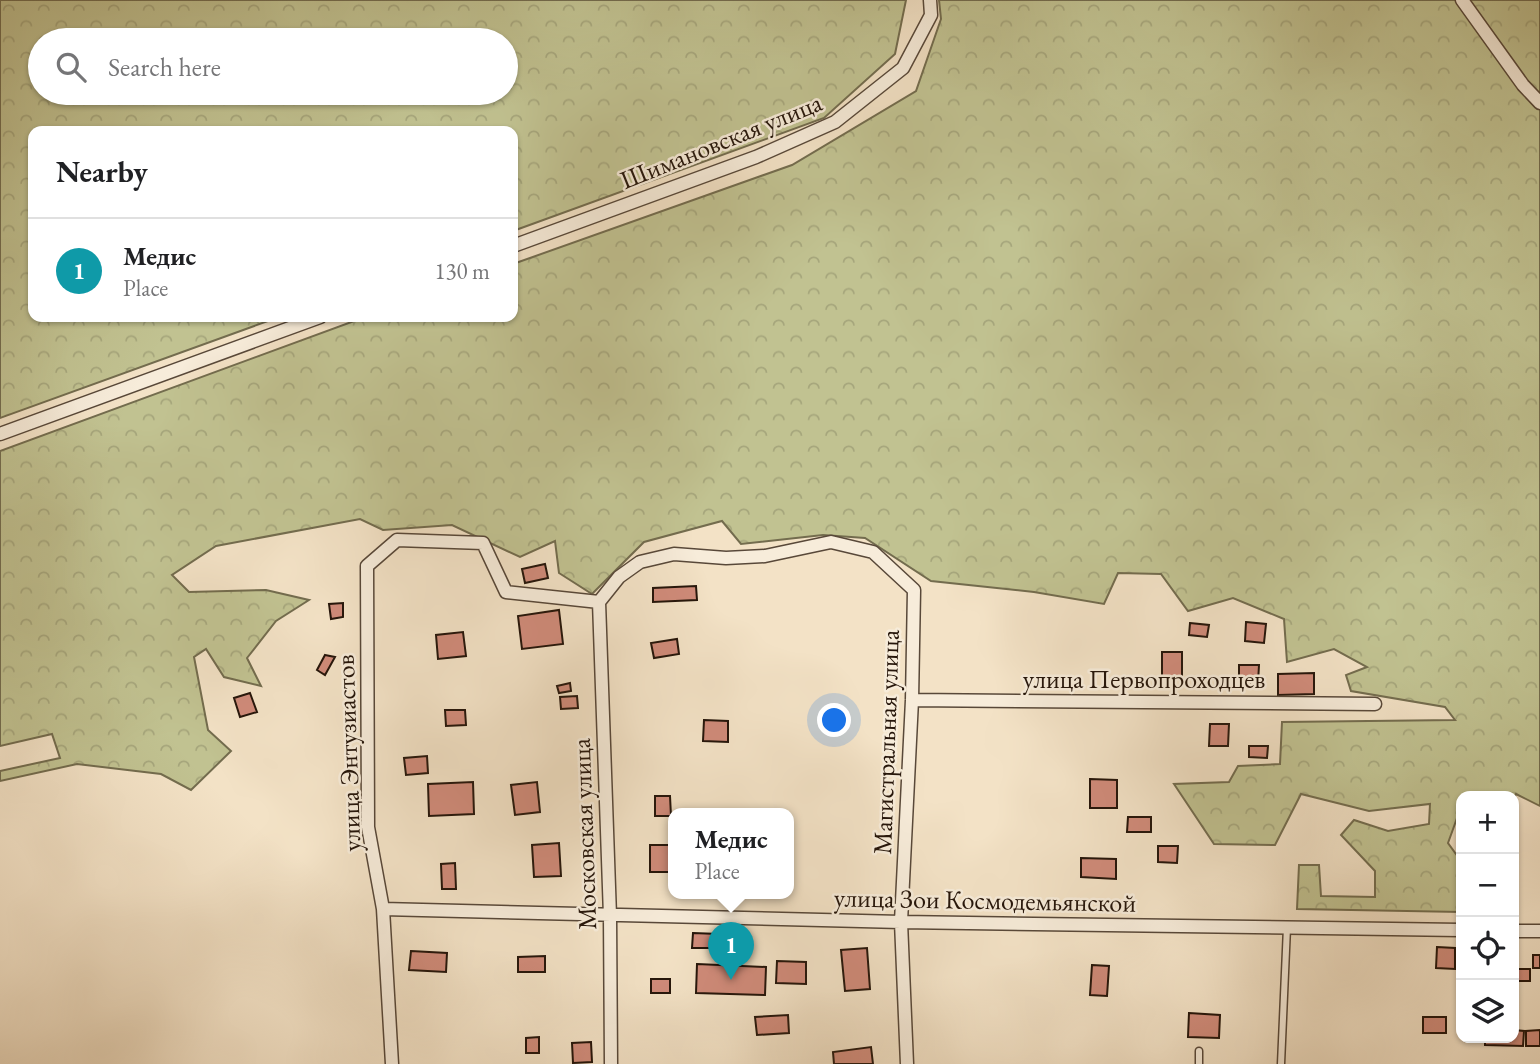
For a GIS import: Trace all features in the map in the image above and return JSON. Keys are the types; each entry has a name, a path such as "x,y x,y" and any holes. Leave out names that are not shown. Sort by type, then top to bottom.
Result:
{"street":[{"name":"Шимановская улица","path":"518,244 756,157 835,122 903,68 931,15 930,0"},
{"path":"1463,0 1523,85 1540,103"},
{"path":"0,434 306,322"},
{"name":"улица Энтузиастов","path":"391,1064 383,909 368,827 367,566 397,540 483,543 506,593 599,602"},
{"name":"Магистральная улица","path":"599,602 619,577 640,562 674,554 726,558 765,556 831,542 873,552 914,590 912,700 901,922 907,1064"},
{"name":"Московская улица","path":"599,602 610,916 611,1064"},
{"name":"улица Первопроходцев","path":"912,700 1375,704"},
{"name":"улица Зои Космодемьянской","path":"383,909 901,922 1456,930"},
{"path":"1519,931 1540,931"}],"lane":[{"path":"1281,1064 1287,928"},
{"path":"1199,1051 1199,1064"}],"green space":[{"path":"0,0 906,0 895,54 824,118 518,229 518,126 28,126 28,322 265,322 0,418"},
{"path":"939,0 1540,0 1540,806 1519,796 1519,791 1456,791 1456,821 1448,843 1456,854 1456,912 1297,909 1299,865 1319,865 1321,896 1375,897 1375,871 1341,835 1354,820 1388,831 1429,824 1430,804 1369,811 1301,794 1275,845 1214,844 1174,784 1229,782 1238,766 1280,764 1282,722 1455,720 1445,707 1351,691 1346,675 1367,667 1334,649 1287,662 1284,619 1233,598 1188,611 1161,574 1118,573 1104,604 1034,592 931,581 865,538 823,535 741,544 722,521 644,542 592,594 559,573 555,541 520,557 452,525 383,530 360,519 216,546 172,575 189,592 266,590 309,600 276,621 247,658 261,686 224,677 206,649 194,657 208,730 231,751 191,790 161,774 77,764 0,781 0,771 60,758 52,734 0,746 0,451 351,322 518,322 518,262 792,165 916,91 941,19"}],"building":[{"path":"545,564 548,578 525,583 522,569"},
{"path":"696,586 697,600 653,602 653,588"},
{"path":"343,603 343,617 331,619 329,604"},
{"path":"559,610 563,644 522,649 518,616"},
{"path":"1246,622 1266,624 1264,643 1245,641"},
{"path":"1190,623 1209,625 1207,637 1189,635"},
{"path":"463,632 466,656 438,659 436,635"},
{"path":"677,639 679,654 654,658 651,643"},
{"path":"1162,652 1182,652 1182,676 1162,676"},
{"path":"325,655 335,657 325,675 317,670"},
{"path":"1239,665 1259,665 1258,683 1239,682"},
{"path":"1314,673 1314,694 1278,695 1278,674"},
{"path":"570,683 571,691 559,693 557,686"},
{"path":"250,693 257,712 240,717 234,698"},
{"path":"577,696 578,708 561,709 560,697"},
{"path":"445,710 465,710 466,725 446,726"},
{"path":"704,720 728,721 728,742 703,741"},
{"path":"1210,724 1229,724 1228,746 1209,746"},
{"path":"1249,746 1268,746 1267,758 1249,757"},
{"path":"427,756 428,773 406,775 404,758"},
{"path":"1090,779 1117,780 1117,808 1090,808"},
{"path":"473,782 474,814 429,816 428,784"},
{"path":"537,782 540,812 515,815 511,785"},
{"path":"655,796 670,796 668,816 655,816"},
{"path":"1128,817 1151,817 1151,832 1127,832"},
{"path":"559,843 561,876 534,877 532,845"},
{"path":"650,845 668,845 668,872 650,872"},
{"path":"1158,846 1178,846 1177,863 1158,862"},
{"path":"1081,858 1116,859 1116,879 1081,877"},
{"path":"455,863 456,889 442,889 441,864"},
{"path":"693,933 718,934 717,948 692,948"},
{"path":"1437,947 1455,948 1455,969 1436,968"},
{"path":"867,948 870,989 845,991 841,950"},
{"path":"411,951 447,953 446,972 409,970"},
{"path":"1533,955 1540,955 1540,968 1533,968"},
{"path":"545,956 545,972 518,972 518,957"},
{"path":"777,961 806,962 806,984 776,983"},
{"path":"697,964 766,967 765,995 696,993"},
{"path":"1092,965 1109,966 1107,996 1090,995"},
{"path":"1519,969 1530,969 1530,981 1519,981"},
{"path":"651,979 670,979 670,993 651,993"},
{"path":"1189,1013 1220,1015 1219,1038 1188,1037"},
{"path":"788,1015 789,1033 757,1035 755,1017"},
{"path":"1423,1017 1446,1017 1446,1033 1423,1033"},
{"path":"1519,1030 1524,1031 1523,1046 1485,1045 1519,1043"},
{"path":"1540,1030 1540,1046 1526,1046 1526,1031"},
{"path":"539,1037 539,1053 526,1053 526,1038"},
{"path":"591,1042 592,1062 573,1063 572,1043"},
{"path":"871,1047 873,1064 834,1064 833,1052"}],"place":[{"name":"Медис","path":"731,980"}]}
